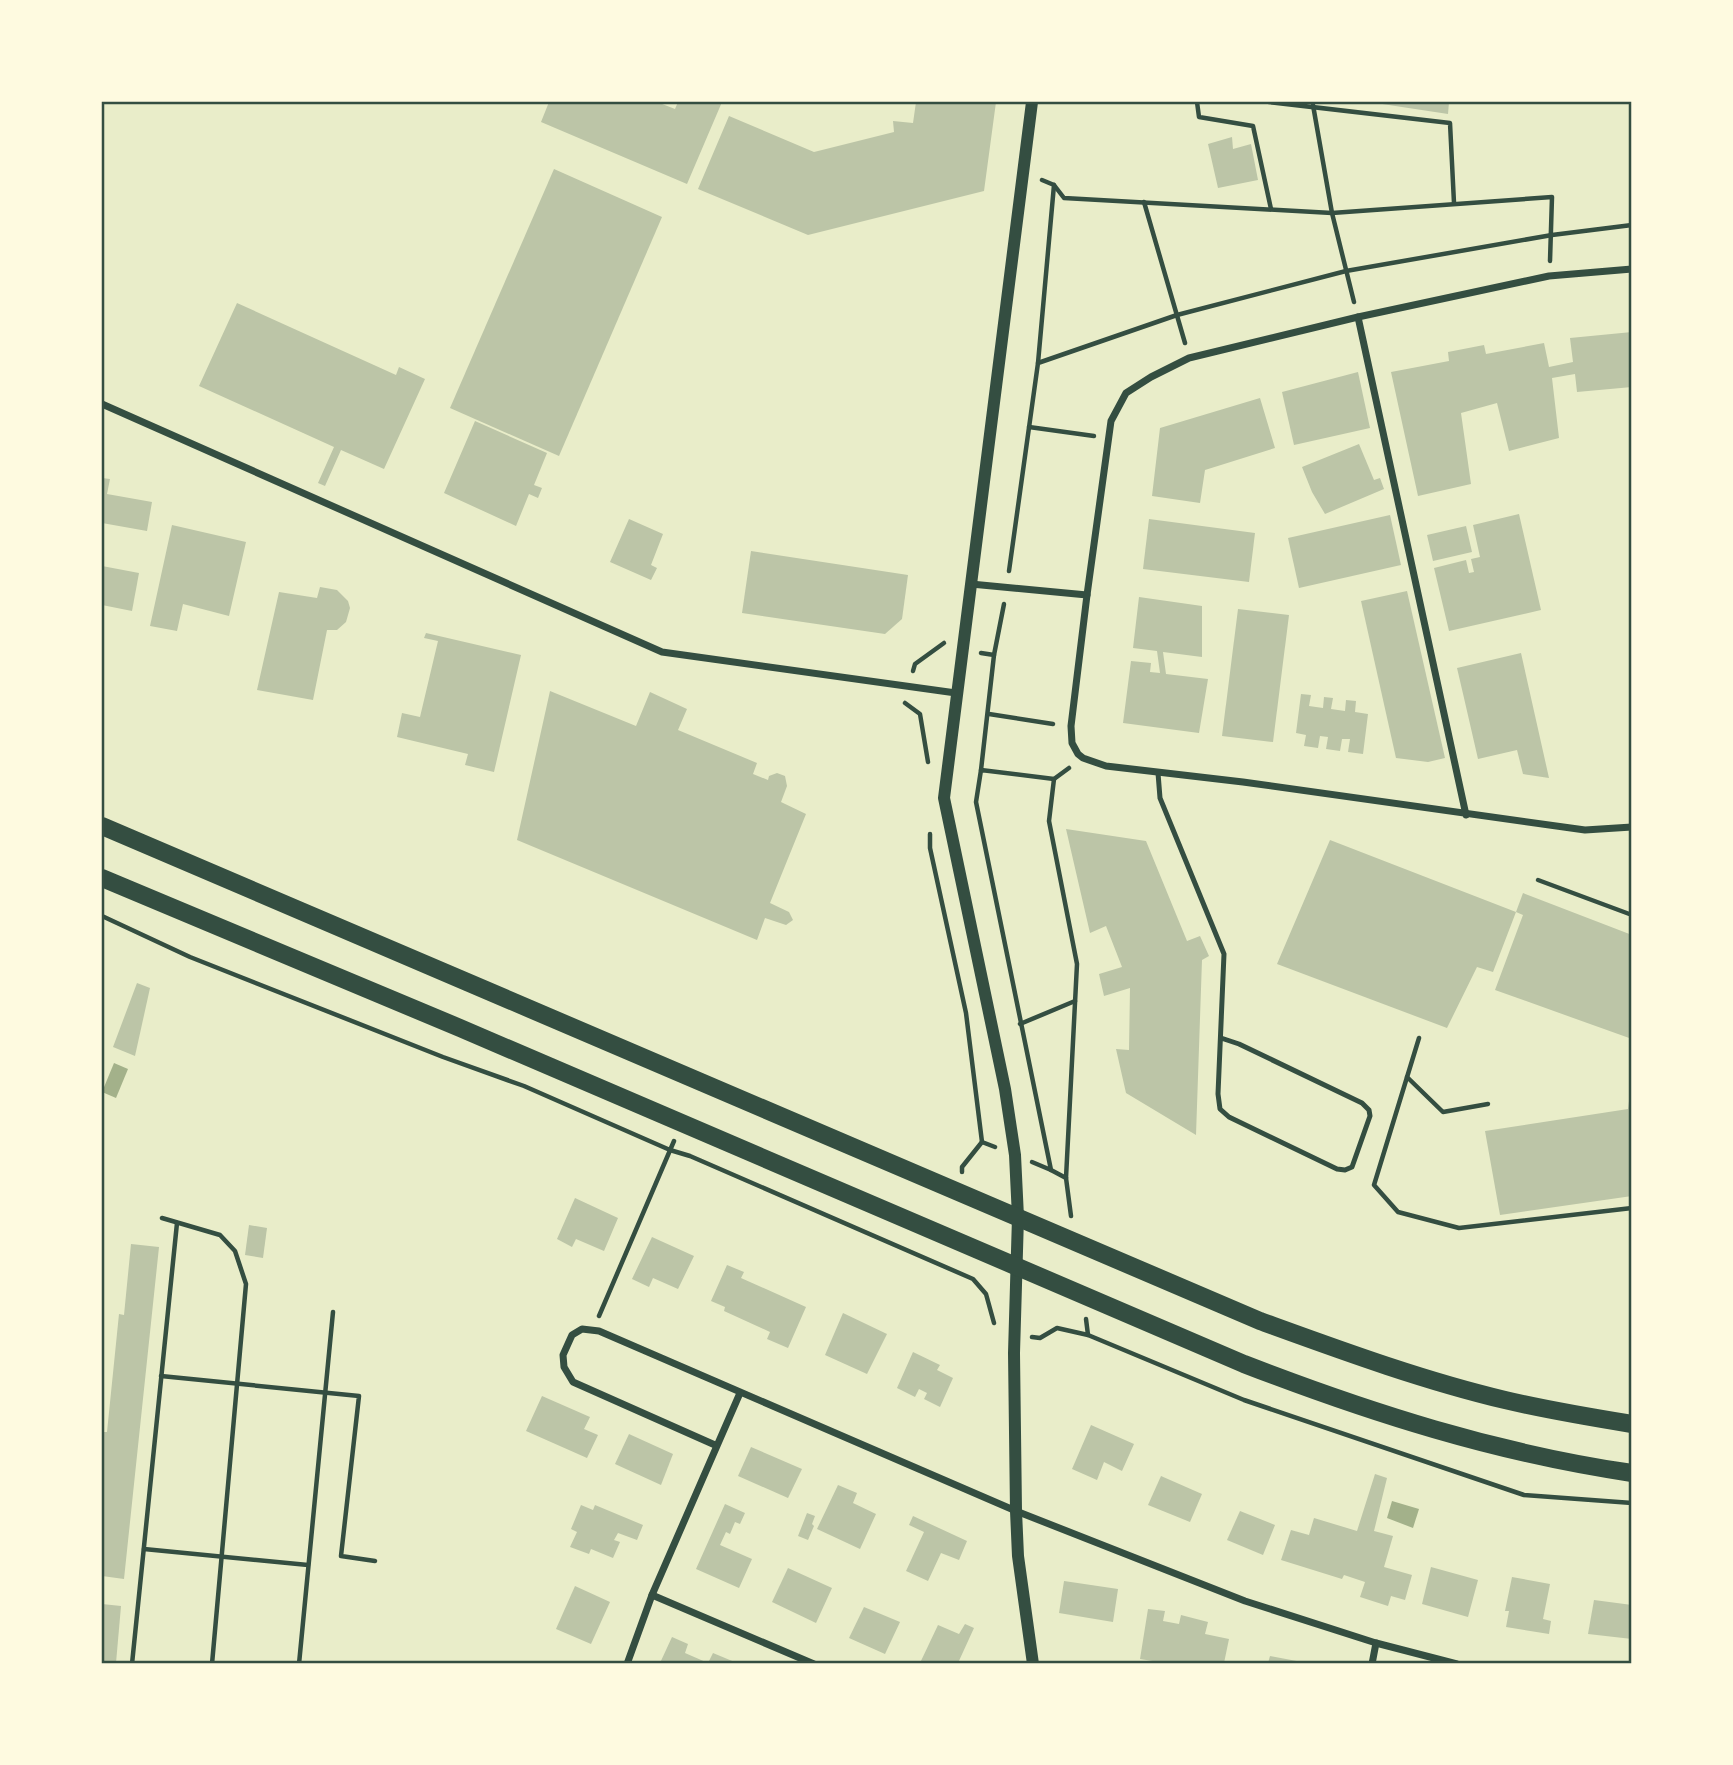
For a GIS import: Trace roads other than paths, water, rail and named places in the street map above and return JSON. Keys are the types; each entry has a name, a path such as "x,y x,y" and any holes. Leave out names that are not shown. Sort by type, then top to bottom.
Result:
{"main road":[{"path":"102,826 1260,1321 1362,1358 1505,1400 1632,1424"},
{"path":"102,877 1176,1337 1346,1403 1418,1426 1546,1459 1632,1473"}],"street":[{"path":"1032,102 944,797 1005,1089 1015,1155 1018,1217 1015,1334 1016,1511 1018,1556 1033,1664"},
{"path":"1632,269 1549,276 1358,317 1189,358 1151,377 1126,394 1111,421 1108,438 1071,726 1072,743 1083,758 1106,766 1243,782 1585,830 1632,827"},
{"path":"1358,317 1466,815"},
{"path":"102,404 662,652 956,693"},
{"path":"970,584 1087,595"},
{"path":"715,1445 573,1382 564,1367 563,1355 572,1335 582,1329 593,1330 1016,1511 1245,1601 1376,1643 1457,1664"},
{"path":"626,1664 715,1445 740,1393"},
{"path":"652,1595 810,1663"},
{"path":"1372,1664 1376,1643"}],"lane":[{"path":"1158,773 1160,798 1224,954 1218,1094 1220,1109 1229,1117 1337,1170 1352,1167 1370,1116 1369,1110 1362,1102 1221,1038"}]}
